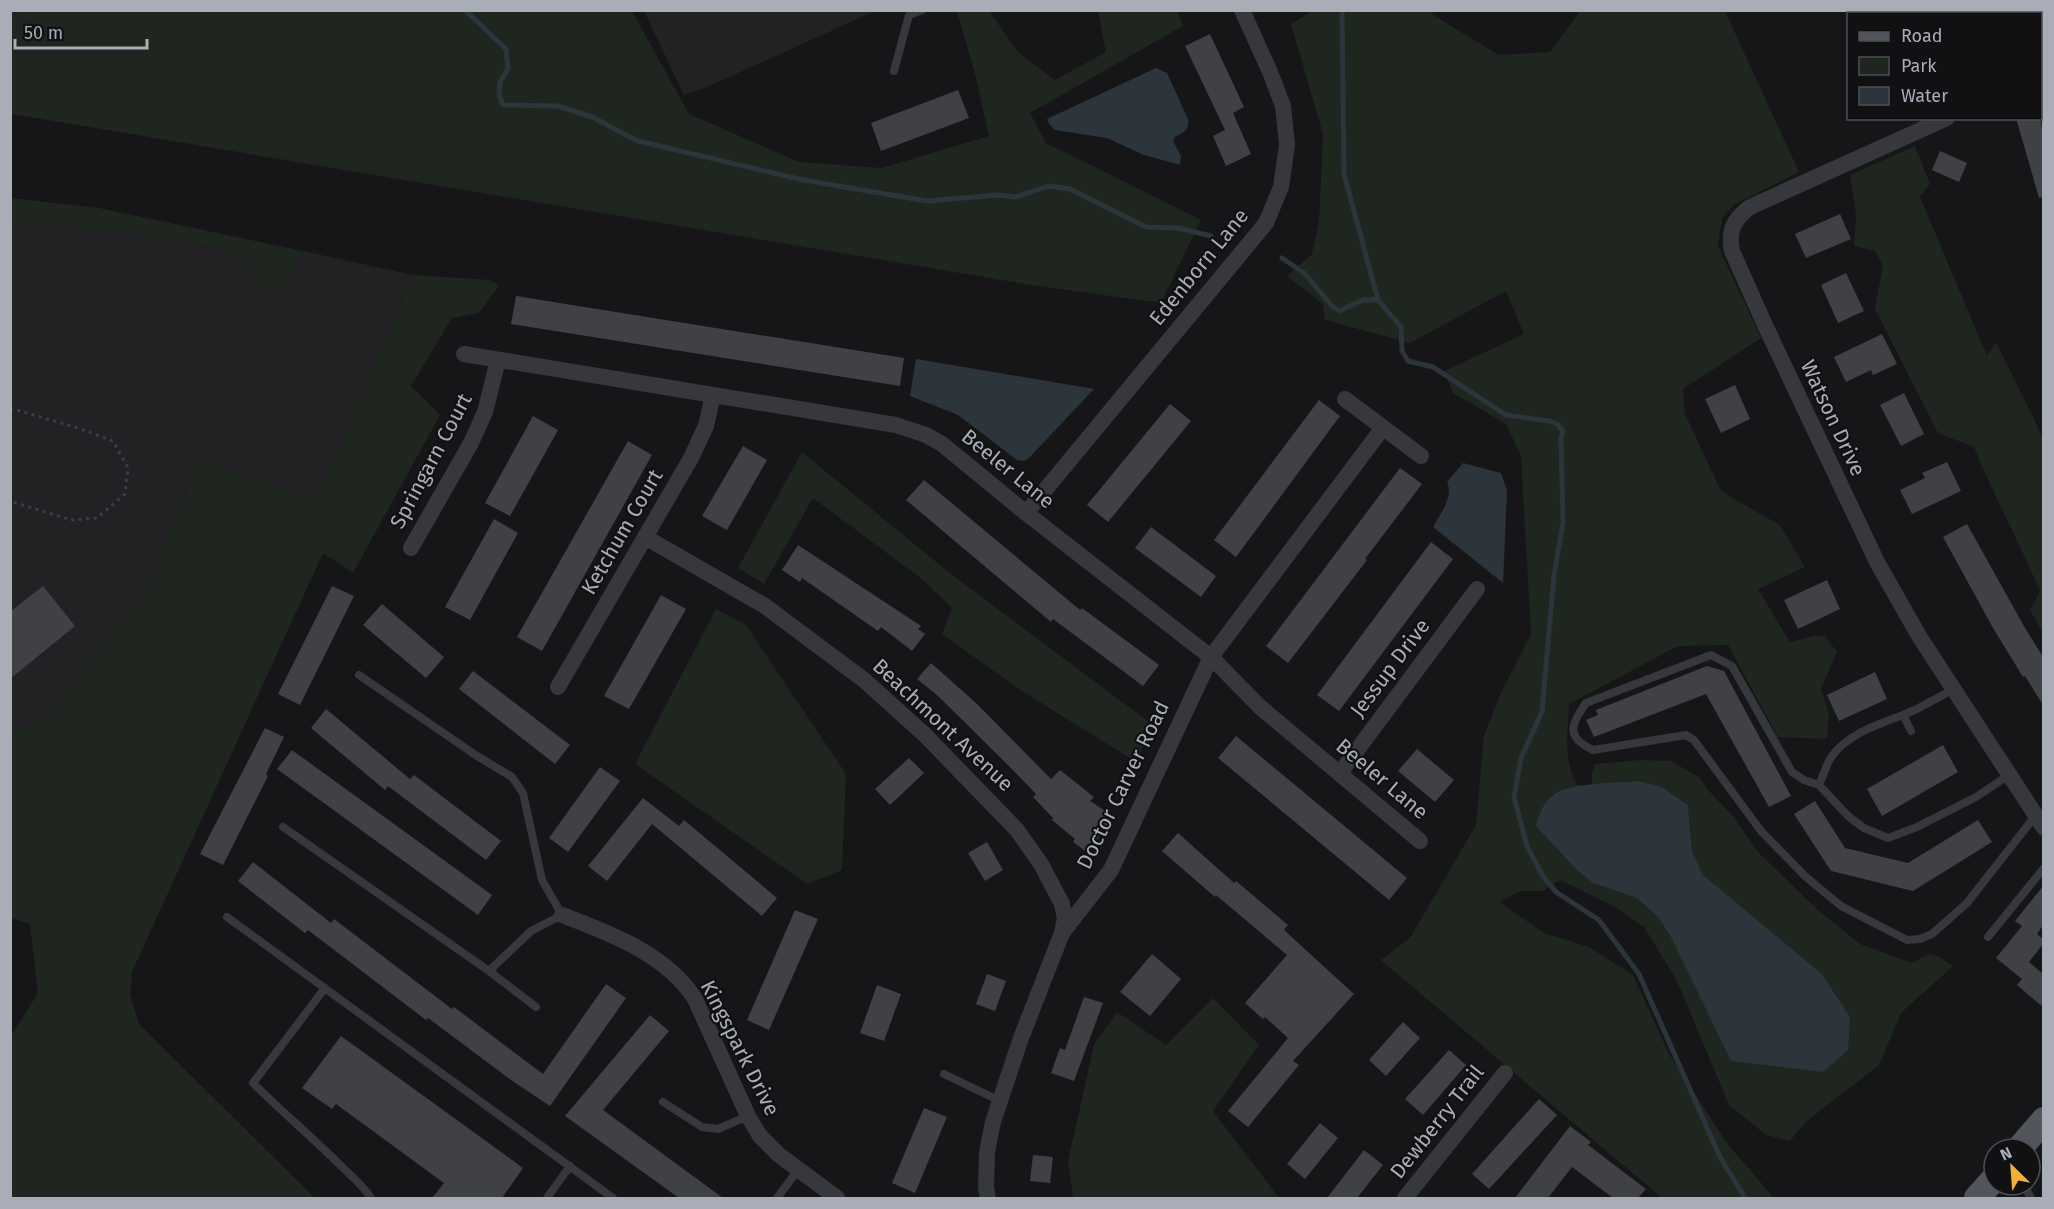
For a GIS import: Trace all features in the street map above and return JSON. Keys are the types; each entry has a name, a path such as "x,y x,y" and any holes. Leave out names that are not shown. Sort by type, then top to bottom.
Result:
{"main road":[{"path":"2029,1137 2043,1120"}],"street":[{"name":"Edenborn Lane","path":"1026,513 1258,232 1270,214 1281,188 1287,145 1282,106 1270,72 1242,10"},
{"name":"Watson Drive","path":"1943,120 1750,207 1740,214 1732,225 1730,238 1732,251 1764,323 1858,523 1919,636 2039,821"},
{"name":"Beeler Lane","path":"464,354 896,424 926,435 942,444 1026,513 1211,657 1260,707 1420,841"},
{"name":"Springarn Court","path":"411,548 471,443 493,388 498,360"},
{"name":"Ketchum Court","path":"558,687 701,438 713,395"},
{"path":"1344,399 1421,456"},
{"name":"Doctor Carver Road","path":"988,1198 987,1152 993,1122 1021,1038 1062,933 1111,870 1211,657 1382,429"},
{"name":"Beachmont Avenue","path":"645,537 765,606 864,680 926,735 1017,830 1041,864 1062,904 1065,919 1062,933"},
{"name":"Jessup Drive","path":"1340,773 1477,589"},
{"name":"Kingspark Drive","path":"562,915 624,940 673,973 688,989 699,1008 748,1116 760,1136 778,1155 837,1198"},
{"name":"Dewberry Trail","path":"1405,1198 1505,1073"}],"lane":[{"path":"894,71 909,15 922,10"},
{"path":"2009,775 1976,797 1917,827 1888,838 1864,828 1848,816 1819,785 1804,780 1792,772 1732,666 1711,656 1586,703 1574,720 1574,733 1580,744 1593,750 1686,735 1694,740 1761,831 1806,877 1841,906 1907,940 1920,939 1932,934 1967,903 2039,821"},
{"path":"359,675 477,756 512,777 523,793 542,880 562,915 531,931 489,971"},
{"path":"1819,785 1831,757 1849,741 1870,728 1917,709 1954,689"},
{"path":"1903,715 1911,731"},
{"path":"284,826 489,971 536,1007"},
{"path":"1988,937 2043,868"},
{"path":"227,917 614,1198"},
{"path":"325,988 253,1083 318,1142 371,1198"},
{"path":"944,1074 1000,1101"},
{"path":"663,1102 702,1127 718,1130 748,1116"},
{"path":"547,1198 570,1166"},
{"path":"777,1198 798,1170"}],"path":[{"path":"10,408 81,429 112,441 128,468 126,494 97,518 71,520 10,501"}],"shaded area":[{"path":"644,11 875,11 703,89 684,95"},
{"path":"47,225 180,239 255,262 280,292 303,251 413,275 317,499 198,461 146,590 52,713 11,735 10,226"}],"green space":[{"path":"10,11 632,11 689,114 799,162 882,168 989,136 975,74 957,11 989,11 1018,52 1055,80 1106,52 1098,11 1177,11 1183,26 1030,113 1046,143 1201,220 1161,303 1031,285 11,114"},
{"path":"1312,11 1431,11 1433,15 1499,55 1550,52 1580,11 1725,11 1799,172 1735,204 1722,218 1718,246 1761,338 1683,389 1685,414 1720,489 1780,525 1805,567 1758,589 1790,642 1814,636 1825,636 1837,652 1821,689 1829,714 1827,739 1778,737 1728,645 1678,646 1569,704 1568,756 1578,786 1552,795 1578,871 1593,883 1637,898 1658,917 1672,939 1821,973 1703,875 1692,851 1688,805 1662,787 1638,781 1592,784 1595,764 1640,760 1671,761 1699,777 1707,789 1732,815 1759,853 1818,910 1860,944 1912,963 1929,954 1938,956 1953,966 1901,1013 1879,1065 1807,1121 1790,1141 1766,1135 1729,1105 1677,981 1644,927 1615,907 1560,880 1543,891 1520,891 1500,902 1544,933 1589,947 1633,975 1669,1054 1726,1142 1774,1198 1662,1198 1381,960 1410,938 1476,825 1484,736 1500,695 1531,634 1521,456 1506,424 1453,393 1444,371 1524,334 1506,291 1410,343 1325,320 1323,304 1287,276 1312,254 1319,221 1323,134 1291,24"},
{"path":"1915,146 1930,184 1920,197 1987,356 1996,342 2043,438 2043,633 2030,610 2040,591 1974,447 1938,433 1875,309 1883,265 1875,251 1854,246 1856,215 1850,175"},
{"path":"11,198 99,208 303,251 280,292 248,282 255,262 180,239 47,225 11,228"},
{"path":"413,275 491,280 499,286 479,313 452,318 411,386 440,415 353,573 323,553 132,972 130,994 139,1024 315,1198 11,1198 11,1036 38,993 30,924 11,918 11,735 52,713 146,590 198,461 317,498"},
{"path":"802,452 946,570 1149,722 1138,763 1022,691 942,634 952,608 923,580 813,498 764,584 738,568"},
{"path":"716,609 746,625 846,774 842,870 807,884 635,764"},
{"path":"1213,998 1259,1045 1213,1111 1279,1198 1073,1198 1068,1161 1094,1045 1117,1012 1166,1045"}],"water":[{"path":"1156,68 1167,73 1188,119 1187,128 1173,141 1181,156 1180,165 1144,155 1107,138 1055,130 1049,124 1047,119"},
{"path":"916,359 1094,389 1029,458 1024,461 1017,460 958,415 910,396"},
{"path":"1463,463 1501,473 1507,491 1503,583 1433,527 1449,494 1447,482"},
{"path":"1638,781 1662,787 1688,805 1692,851 1703,875 1821,973 1850,1017 1848,1050 1823,1072 1731,1061 1672,939 1658,917 1637,898 1593,883 1578,871 1536,826 1545,803 1558,792 1579,786"}],"building":[{"path":"1210,34 1244,107 1233,113 1251,154 1226,166 1213,136 1225,130 1185,46"},
{"path":"958,90 969,118 881,151 871,123"},
{"path":"2017,120 2040,120 2043,134 2043,197 2039,198"},
{"path":"1940,151 1967,163 1959,182 1932,170"},
{"path":"1840,214 1851,239 1806,258 1795,234"},
{"path":"1846,273 1864,311 1838,323 1821,285"},
{"path":"516,296 904,358 900,386 511,324"},
{"path":"1882,334 1897,364 1873,375 1871,370 1846,382 1834,357"},
{"path":"1735,385 1750,419 1721,433 1705,399"},
{"path":"1904,393 1924,434 1901,446 1880,405"},
{"path":"1319,400 1340,416 1236,557 1214,540"},
{"path":"1170,404 1191,421 1108,522 1087,505"},
{"path":"533,416 558,430 510,516 485,503"},
{"path":"628,441 652,455 542,651 517,637"},
{"path":"743,446 767,460 727,530 702,516"},
{"path":"1947,462 1961,491 1912,514 1900,490 1925,478 1922,473"},
{"path":"1400,468 1422,484 1288,663 1266,646"},
{"path":"924,480 1080,610 1082,608 1159,665 1143,686 1053,619 1051,622 906,500"},
{"path":"494,519 518,533 470,620 445,607"},
{"path":"1967,524 2043,657 2043,705 1993,628 1943,537"},
{"path":"1151,527 1216,576 1201,597 1135,548"},
{"path":"1431,542 1453,559 1339,711 1317,695"},
{"path":"798,545 921,626 918,629 925,634 912,651 881,627 878,631 802,578 800,582 782,570"},
{"path":"1827,580 1840,609 1798,629 1784,600"},
{"path":"43,586 75,626 10,679 10,612"},
{"path":"332,586 354,596 300,705 278,694"},
{"path":"661,595 686,609 629,709 604,696"},
{"path":"382,604 444,657 426,678 363,625"},
{"path":"931,663 976,703 1051,779 1060,770 1094,797 1090,801 1113,816 1088,853 1073,842 1075,839 1052,820 1053,818 1033,797 1036,794 1011,768 938,696 917,679"},
{"path":"1707,666 1724,671 1791,796 1769,807 1706,694 1594,737 1586,720 1598,715 1596,710"},
{"path":"473,671 570,745 555,764 459,689"},
{"path":"1875,672 1887,699 1839,721 1827,695"},
{"path":"326,709 410,779 414,775 501,841 486,860 388,786 385,790 311,728"},
{"path":"265,728 284,737 266,774 268,776 223,865 200,854"},
{"path":"1236,736 1407,878 1389,900 1218,758"},
{"path":"1943,745 1958,772 1882,816 1867,789"},
{"path":"1417,749 1454,780 1435,802 1398,771"},
{"path":"292,750 492,895 478,915 277,769"},
{"path":"909,758 924,773 890,805 875,789"},
{"path":"600,767 620,781 568,852 549,838"},
{"path":"643,798 679,826 684,820 777,898 762,916 652,824 607,881 588,866"},
{"path":"1815,801 1845,848 1908,863 1978,820 1992,842 1913,891 1831,871 1794,814"},
{"path":"1178,833 1234,883 1236,881 1288,925 1284,930 1354,994 1293,1061 1299,1065 1248,1127 1228,1111 1288,1038 1245,1003 1287,955 1162,851"},
{"path":"987,842 1003,870 985,881 968,853"},
{"path":"253,862 331,923 334,919 452,1009 454,1007 543,1074 606,984 626,998 550,1106 428,1018 426,1020 308,930 305,933 238,881"},
{"path":"2043,886 2043,925 2037,934 2043,939 2043,944 2029,962 2043,974 2043,1007 2017,985 2022,979 1996,958 2022,926 2015,921"},
{"path":"795,910 818,919 769,1030 747,1020"},
{"path":"1152,954 1181,979 1150,1016 1120,992"},
{"path":"987,974 1006,981 995,1011 976,1004"},
{"path":"877,985 901,994 884,1041 860,1033"},
{"path":"1084,997 1103,1003 1074,1081 1051,1073 1060,1048 1065,1050"},
{"path":"650,1015 669,1031 603,1110 723,1198 679,1198 565,1116"},
{"path":"1403,1022 1420,1038 1386,1076 1369,1060"},
{"path":"341,1036 523,1168 502,1198 432,1198 444,1183 336,1104 332,1109 302,1088"},
{"path":"1449,1050 1466,1065 1423,1115 1405,1099"},
{"path":"1539,1099 1557,1115 1489,1189 1472,1174"},
{"path":"924,1108 947,1117 915,1193 892,1183"},
{"path":"1320,1123 1338,1138 1305,1179 1287,1164"},
{"path":"1570,1126 1591,1142 1588,1145 1646,1189 1638,1198 1613,1198 1572,1167 1548,1198 1515,1198"},
{"path":"1364,1150 1383,1165 1357,1198 1327,1198"},
{"path":"1033,1155 1053,1157 1050,1183 1030,1181"}],"waterway":[{"path":"465,10 506,49 508,69 500,82 499,95 503,105 558,106 592,117 638,141 803,180 927,201 998,195 1016,197 1049,186 1070,189 1146,227 1178,228 1211,236"},
{"path":"1342,10 1344,174 1378,300 1401,327 1402,351 1408,361 1433,367 1506,415 1549,421 1557,424 1563,431 1561,438 1563,523 1554,575 1542,712 1521,758 1514,797 1527,846 1543,876 1556,892 1599,920 1639,974 1720,1157 1745,1198"},
{"path":"1282,258 1304,273 1339,311 1363,300 1378,300"}]}
